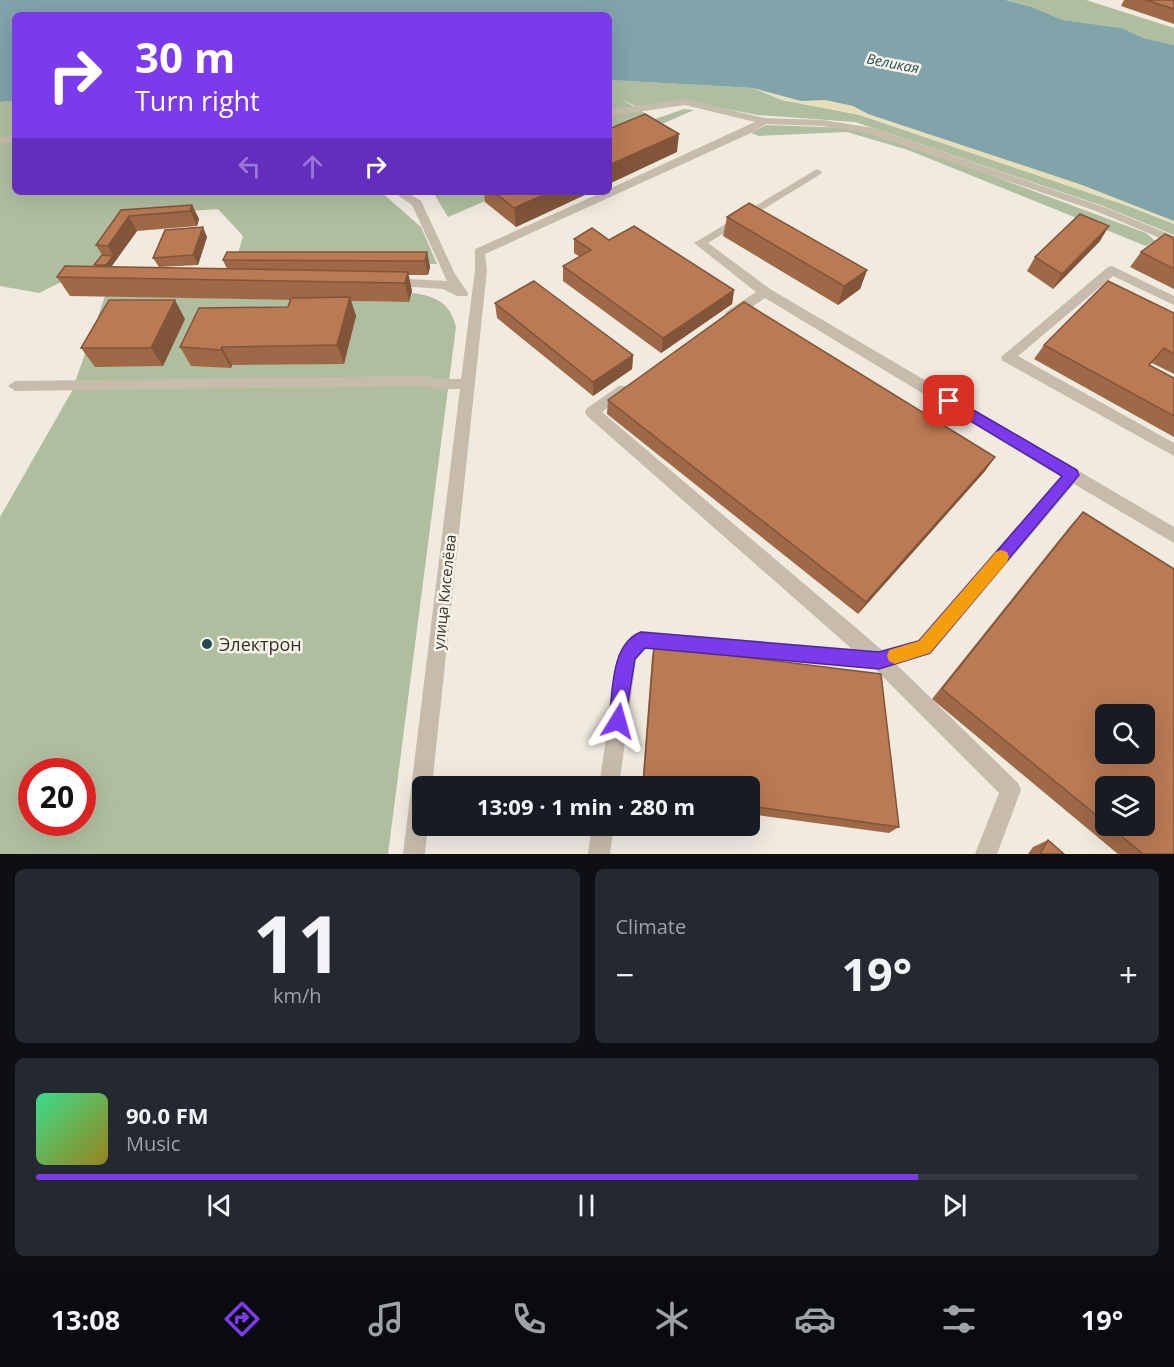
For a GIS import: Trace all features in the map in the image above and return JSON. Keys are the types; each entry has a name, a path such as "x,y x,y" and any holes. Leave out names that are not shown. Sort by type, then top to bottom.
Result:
{"street":[{"path":"612,113 685,102 764,121 841,125 886,134 1100,210 1174,240"},
{"name":"улица Киселёва","path":"612,192 737,136 764,121"},
{"path":"817,172 700,243 765,292 1174,536"},
{"path":"404,195 417,203 449,275 470,308 474,330"},
{"name":"улица Киселёва","path":"414,854 481,270 479,252 606,195"},
{"path":"1174,301 1112,270 1008,357 1174,450"},
{"path":"381,282 445,285 462,293"},
{"path":"717,325 765,292"},
{"path":"640,379 592,412 879,660 1011,790 986,854"},
{"path":"15,386 427,381 436,384 467,384"},
{"path":"610,776 627,656 641,640 879,660 924,647 1072,475"},
{"path":"599,854 601,836"}],"green space":[{"path":"1007,0 1086,0 1174,28 1174,45 1144,38 1122,28 1063,20 1032,7"},
{"path":"612,80 753,88 782,100 860,115 1131,207 1174,224 1174,235 1103,206 855,122 758,115 684,101 641,109 621,99 655,119 684,109 694,110 612,146"},
{"path":"12,101 12,195 384,195 421,227 437,264 236,260 243,236 218,209 132,215 92,267 39,293 0,286 0,102"},
{"path":"766,125 850,128 918,148 1146,233 1155,241 1146,246 908,150 847,132 759,136 751,133"},
{"path":"435,195 499,195 448,217"},
{"name":"Электрон","path":"412,293 434,298 446,306 450,312 456,327 388,854 0,854 0,517 72,391 105,296 409,302"}],"sand":[{"path":"753,88 801,101 825,100 853,106 868,114 1082,185 1174,221 1174,224 1131,207 860,115 782,100"}],"water":[{"name":"Великая","path":"0,0 1006,0 1032,7 1063,20 1122,28 1144,38 1174,45 1174,221 1082,185 868,114 853,106 825,100 801,101 753,88 612,80 612,12 12,12 12,101 0,102"}],"building":[{"path":"1146,0 1174,0 1174,9"},
{"path":"645,114 679,134 612,164 612,128"},
{"path":"498,195 543,195 514,208"},
{"path":"749,203 867,270 844,286 727,217"},
{"path":"192,205 190,211 129,216 108,246 96,245 121,210"},
{"path":"1080,214 1109,226 1062,274 1035,257"},
{"path":"634,226 734,290 663,338 563,266 591,250 574,239 592,228 609,240"},
{"path":"203,227 193,255 153,258 165,230"},
{"path":"1165,234 1174,238 1174,269 1141,252"},
{"path":"227,252 427,252 425,261 223,260"},
{"path":"102,255 113,256 106,265 94,265"},
{"path":"65,266 408,272 405,283 57,277"},
{"path":"534,281 633,355 593,382 495,303"},
{"path":"1108,281 1174,313 1174,354 1164,348 1149,365 1174,378 1174,416 1044,345"},
{"path":"350,297 337,345 222,347 221,350 180,347 199,308 288,307 291,298"},
{"path":"109,300 175,300 151,348 81,348"},
{"path":"744,302 995,457 866,602 608,400"},
{"path":"1083,512 1174,569 1174,854 1143,854 1121,836 1155,836 1155,776 1095,776 1095,814 942,689"},
{"path":"654,646 881,674 899,827 760,807 760,776 644,776"},
{"path":"1048,840 1064,854 1040,854"}],"slow traffic":[{"path":"895,656 924,647 1001,557"}],"place":[{"name":"Электрон","path":"207,644"}],"route":[{"path":"618,721 627,656 641,640 879,660 924,647 1072,475 949,401"}]}
